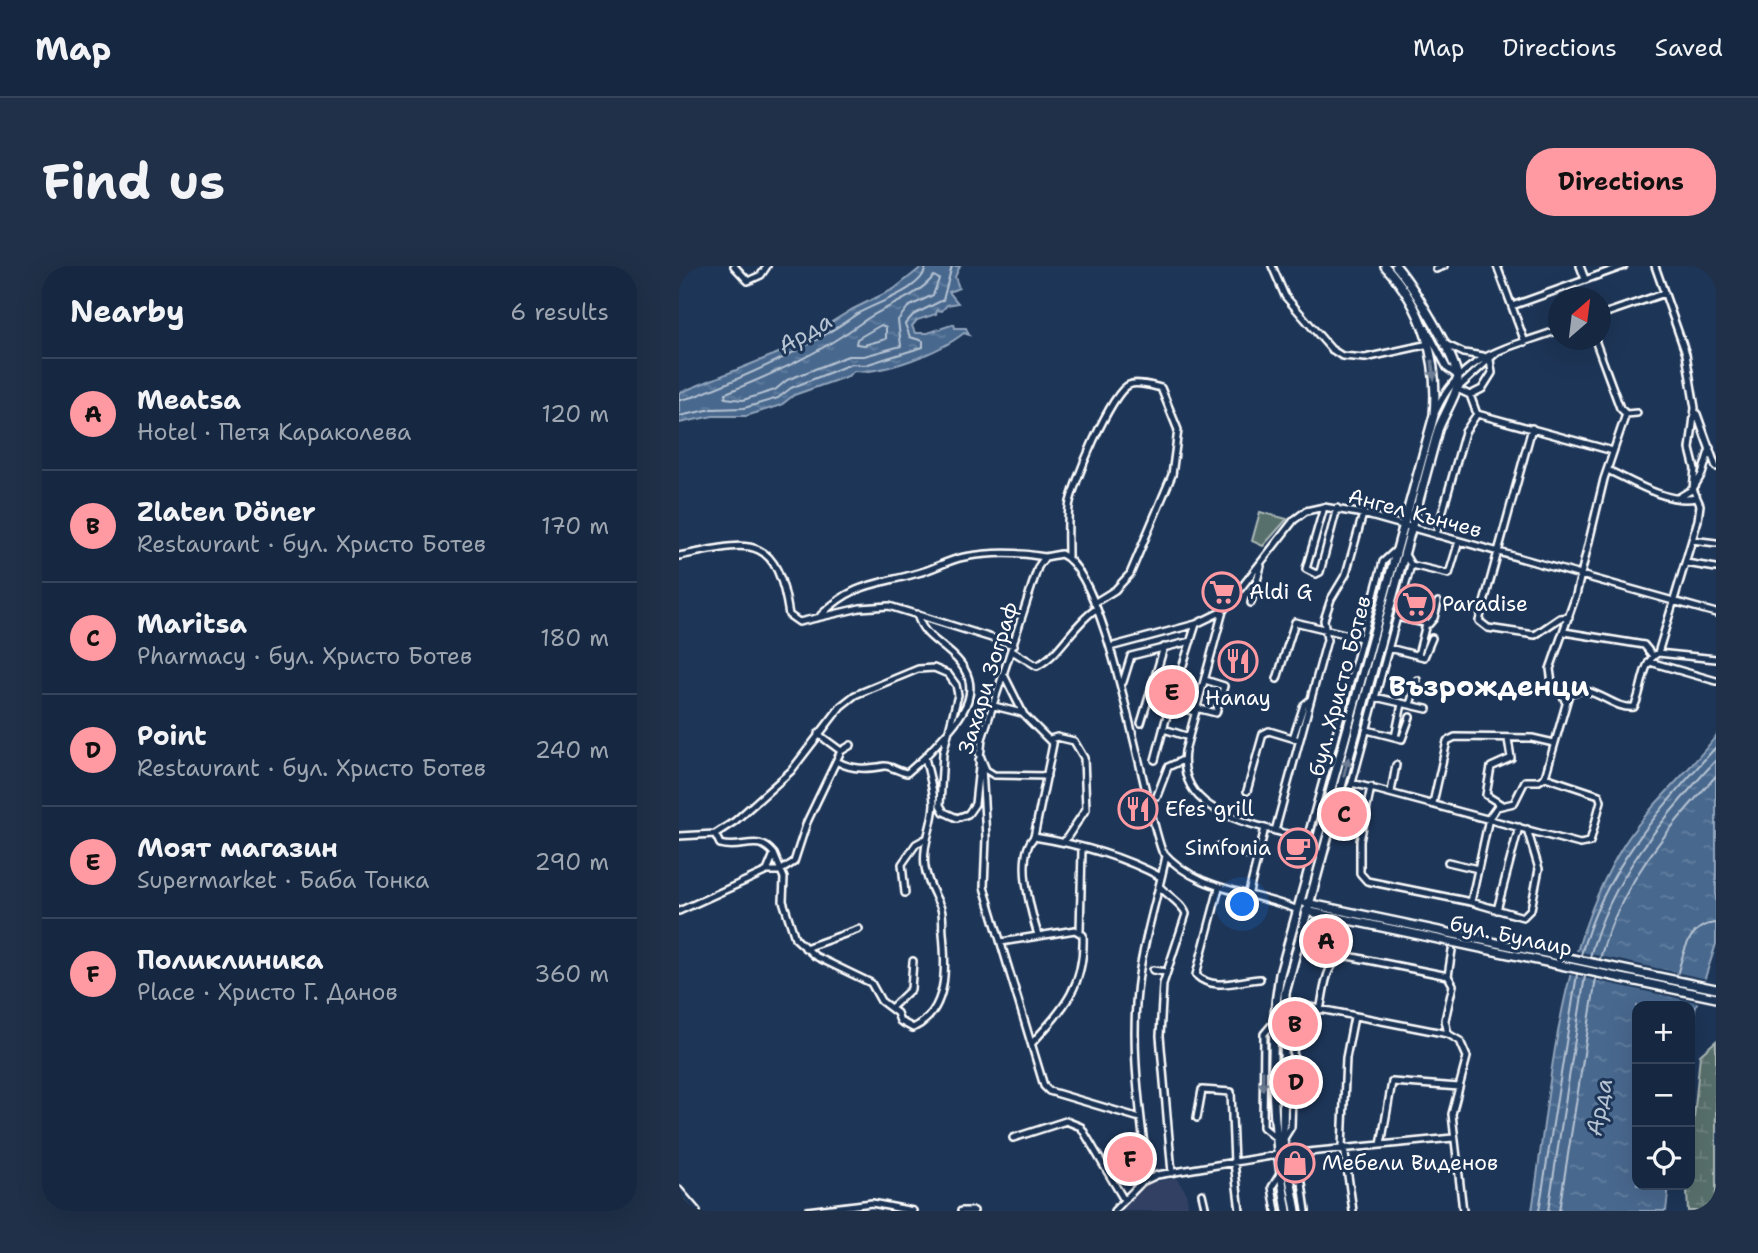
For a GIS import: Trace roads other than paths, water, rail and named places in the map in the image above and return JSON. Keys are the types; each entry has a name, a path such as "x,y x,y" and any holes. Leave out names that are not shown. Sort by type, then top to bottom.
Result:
{"main road":[{"name":"бул. Христо Ботев","path":"1385,266 1423,324 1435,386 1434,415 1407,527"},
{"path":"1396,266 1461,378"},
{"name":"бул. Христо Ботев","path":"1296,1211 1279,1139 1275,1021 1280,974 1407,527 1438,430 1461,378"},
{"name":"бул. Христо Ботев","path":"1279,1139 1284,1002 1400,552"},
{"name":"бул. Булаир","path":"1300,906 1716,989"},
{"name":"бул. Булаир","path":"1487,945 1716,998"},
{"name":"бул. Христо Ботев","path":"1285,1173 1287,1211"}],"street":[{"path":"679,270 683,266"},
{"path":"734,266 748,281 761,275 767,266"},
{"path":"1272,266 1285,296 1331,349 1342,356 1374,357 1429,344"},
{"path":"1436,269 1444,266"},
{"path":"1497,266 1525,342"},
{"path":"1580,266 1585,279"},
{"path":"1512,306 1624,266"},
{"path":"1655,266 1686,354 1695,408 1716,467"},
{"path":"1611,312 1665,293"},
{"path":"1423,324 1447,368 1461,378"},
{"path":"1440,339 1457,351 1483,356 1548,334"},
{"path":"1599,350 1620,408 1626,414"},
{"path":"1461,378 1490,360 1496,353"},
{"path":"1434,415 1446,391 1483,356"},
{"path":"1470,395 1487,382 1492,373 1490,360"},
{"path":"679,556 731,546 755,547 769,558 782,576 791,618 799,622 874,606 905,609 1013,648 1037,666 1054,654 1079,620 1130,574 1172,475 1178,430 1161,388 1131,384 1125,386 1111,408 1079,472 1069,505 1067,556"},
{"path":"1457,389 1470,395 1478,414"},
{"path":"1471,902 1489,818 1493,811 1502,805 1514,803 1525,781 1539,781 1545,777 1565,701 1577,690 1625,708 1634,707 1674,601 1700,512 1693,489 1695,469 1690,449 1695,408"},
{"path":"1626,414 1637,413"},
{"path":"1478,414 1613,451"},
{"path":"1436,535 1465,432 1478,414"},
{"path":"1565,701 1549,676 1569,617 1613,451 1626,414"},
{"path":"1532,428 1479,621 1482,625 1535,635 1560,618 1569,617"},
{"path":"1678,498 1693,489 1702,474 1710,447"},
{"path":"1608,470 1684,500 1696,498"},
{"path":"1324,507 1306,569 1315,574 1320,572 1337,508"},
{"name":"Ангел Кънчев","path":"1110,647 1196,624 1223,611 1294,520 1306,511 1324,507 1363,514 1716,613"},
{"path":"1275,831 1296,739 1327,640 1324,620 1331,599 1346,574 1363,514"},
{"path":"1692,540 1716,543"},
{"path":"1307,839 1383,562 1400,552 1411,565 1449,574 1459,541"},
{"path":"819,617 849,593 873,582 919,573 964,557 1013,553 1045,557 1057,553 1067,556 1079,569 1110,647 1153,824 1166,856 1196,878 1219,888 1300,906"},
{"name":"Захари Зограф","path":"715,834 791,771 818,734 855,695 902,673 926,668 944,671 957,685 957,701 946,736 940,805 949,816 964,816 973,809 979,756 1038,567 1045,557"},
{"path":"1251,603 1262,563"},
{"path":"1686,563 1716,568"},
{"path":"1327,802 1336,803 1346,797 1352,783 1411,565"},
{"path":"1397,617 1426,624 1433,620 1437,602"},
{"path":"1223,611 1184,760 1193,789 1209,808 1265,828 1307,839 1322,859"},
{"path":"838,762 850,769 877,770 889,766 907,773 946,736 968,703 969,678 960,662 921,628 916,614"},
{"path":"1277,679 1293,623 1361,638"},
{"path":"1183,665 1196,624"},
{"path":"1418,655 1426,624"},
{"path":"1564,632 1644,645 1653,657 1716,681"},
{"path":"1389,648 1426,656 1432,638"},
{"path":"1123,682 1131,656 1191,641"},
{"path":"1142,723 1164,647"},
{"path":"1653,657 1716,659"},
{"path":"1004,675 1024,714 1035,729 1051,739 1053,749 1034,837 1027,850 1027,886 1038,935"},
{"path":"1153,686 1170,704 1216,713 1224,686 1205,680"},
{"path":"1411,705 1417,680"},
{"path":"1375,697 1427,709"},
{"path":"1155,760 1170,704"},
{"path":"1395,737 1402,704"},
{"path":"994,706 1024,714"},
{"path":"1367,730 1405,738 1410,717"},
{"path":"1164,729 1189,737"},
{"path":"1247,791 1263,734 1269,731 1296,739"},
{"path":"818,734 841,751"},
{"path":"1051,739 1057,737 1075,741 1084,758 1084,815 1064,842"},
{"path":"1433,803 1447,741 1455,737 1532,738 1554,743"},
{"path":"1502,805 1486,795 1485,789 1491,766 1511,758 1508,739"},
{"path":"679,911 767,871 780,871 795,862 807,822 841,751 851,745"},
{"path":"979,756 986,770 994,775 1047,776"},
{"path":"979,756 986,838 983,880 1044,1086 1049,1091 1140,1118"},
{"path":"679,836 715,834 720,844 725,846 761,842 774,854 784,878 783,901 795,938 805,947 871,982 881,1001 906,1025 913,1028 922,1024 938,1003 943,982 941,908 932,894 925,867 925,839 932,820 934,802 925,757"},
{"path":"1157,796 1168,767 1184,760"},
{"path":"1391,792 1396,765"},
{"path":"1352,783 1580,844 1590,842 1601,801 1599,794 1545,777"},
{"path":"1371,787 1360,841 1360,873 1363,880 1471,902 1523,917 1531,909 1539,869 1528,842 1527,829"},
{"path":"1497,910 1519,827"},
{"path":"1248,895 1265,828"},
{"path":"1034,837 1074,843 1082,849 1135,863 1161,877"},
{"path":"905,892 902,864 916,844 925,839"},
{"path":"1217,847 1258,858"},
{"path":"1032,1042 1060,1011 1078,984 1083,962 1080,931 1082,849"},
{"path":"767,871 774,854"},
{"path":"1148,1177 1140,1118 1135,1026 1138,978 1166,856"},
{"path":"1448,862 1478,869"},
{"path":"1159,886 1170,900 1184,908 1186,914 1166,972 1160,1036 1172,1173"},
{"path":"1219,888 1196,975 1201,980 1223,985 1260,979"},
{"path":"805,947 859,929"},
{"path":"1001,942 1080,931"},
{"path":"1448,1034 1445,1020 1453,985 1448,976 1452,950"},
{"path":"1320,1010 1331,966 1338,957 1348,956 1448,976"},
{"path":"891,1009 911,989 913,961"},
{"path":"1153,970 1166,972"},
{"path":"1284,1002 1448,1034 1460,1041 1466,1052 1466,1066 1452,1114 1463,1211"},
{"path":"1353,1211 1343,1147 1346,1058 1354,1017"},
{"path":"1381,1145 1390,1087 1394,1080 1459,1087"},
{"path":"1197,1118 1202,1090 1231,1092 1234,1163 1240,1211"},
{"path":"1013,1138 1066,1121 1081,1127 1124,1200"},
{"path":"1114,1211 1148,1177 1157,1175 1343,1147 1453,1138"},
{"path":"1276,1211 1272,1187 1285,1173 1302,1183 1306,1211"},
{"path":"679,1190 697,1211"},
{"path":"1202,1194 1206,1211"},
{"path":"807,1211 872,1203 913,1211"},
{"path":"961,1211 974,1211"}],"water":[{"path":"923,266 960,266 955,277 959,288 949,292 958,303 947,305 942,311 937,310 936,314 917,320 912,326 915,333 928,333 954,324 955,328 966,328 969,335 964,333 927,354 896,365 854,371 848,376 794,395 781,405 746,416 713,416 679,423 679,393 786,350 853,309 894,289"},
{"name":"Арда","path":"1716,736 1716,944 1695,1009 1695,1001 1632,1001 1632,1190 1668,1190 1666,1211 1532,1211 1559,1026 1582,936 1599,892 1630,835"}],"place":[{"name":"Aldi G","path":"1222,592"},
{"name":"Paradise","path":"1415,604"},
{"name":"Hanay","path":"1238,661"},
{"name":"Моят магазин","path":"1172,692"},
{"name":"Efes grill","path":"1138,809"},
{"name":"Maritsa","path":"1344,814"},
{"name":"Simfonia","path":"1298,848"},
{"name":"Meatsa","path":"1326,941"},
{"name":"Zlaten Döner","path":"1295,1024"},
{"name":"Point","path":"1296,1082"},
{"name":"Поликлиника","path":"1130,1159"},
{"name":"Мебели Виденов","path":"1295,1163"}],"district":[{"name":"Възрожденци","path":"1489,686"}]}
